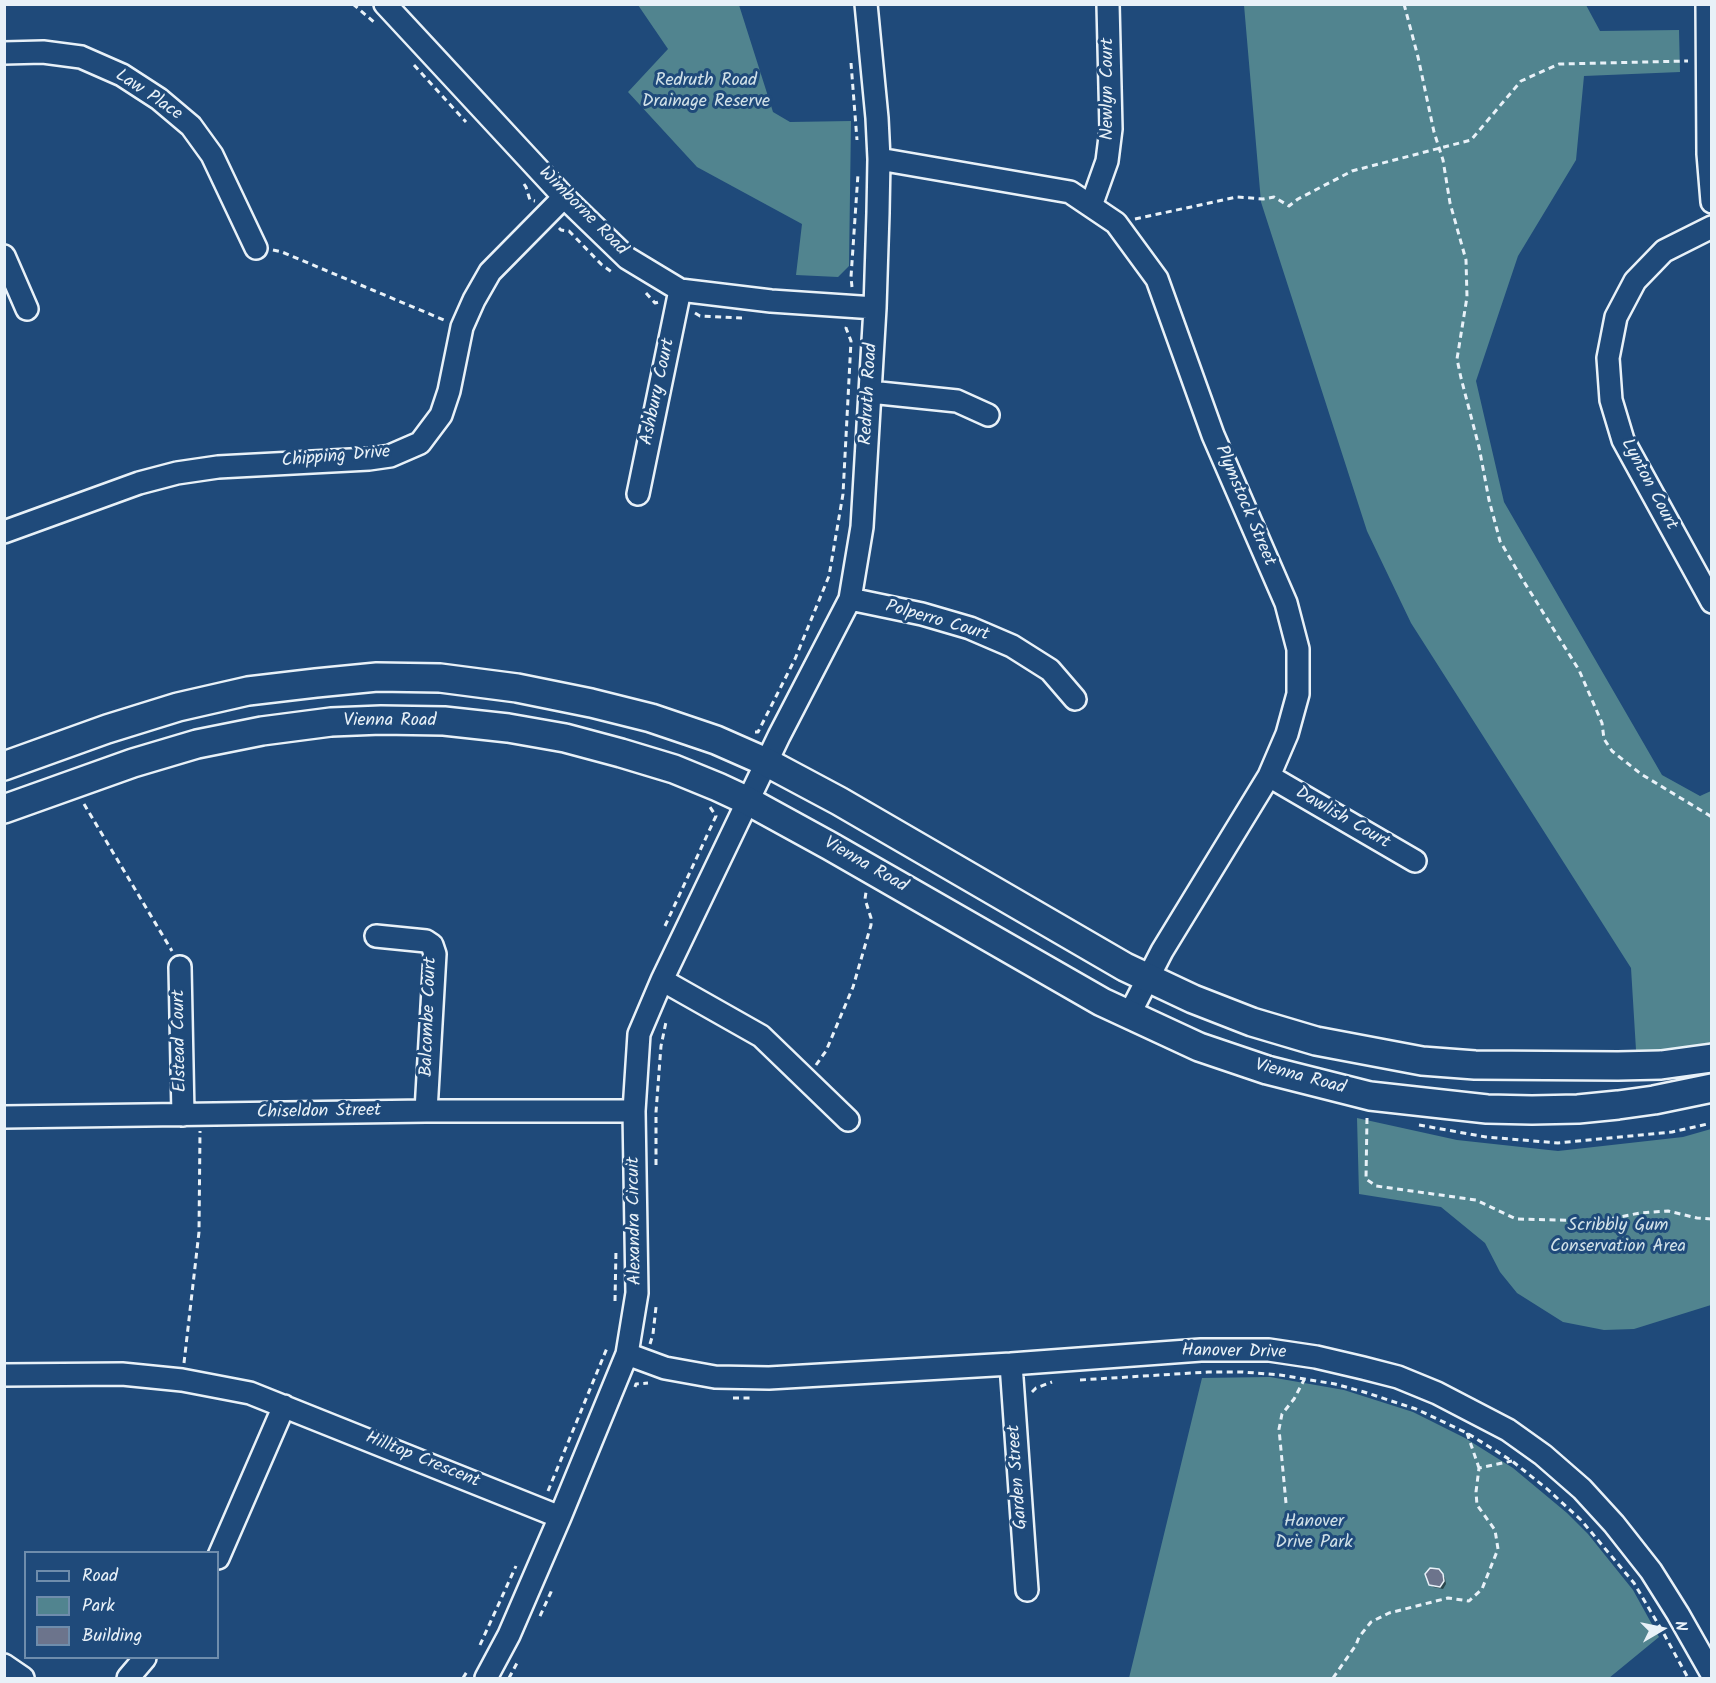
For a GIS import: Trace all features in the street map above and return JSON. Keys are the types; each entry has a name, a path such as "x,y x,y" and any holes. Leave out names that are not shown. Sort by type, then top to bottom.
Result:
{"main road":[{"path":"4,766 177,707 248,691 377,677 440,678 517,688 651,718 716,740 766,762 839,801 1116,962 1193,999 1251,1022 1316,1041 1422,1061 1475,1065 1618,1066 1661,1065 1712,1058"},
{"name":"Vienna Road","path":"4,809 197,744 262,731 331,722 381,720 508,728 565,738 674,769 704,781 748,801 830,846 1102,1002 1199,1047 1267,1070 1347,1091 1391,1099 1487,1109 1578,1109 1654,1100 1712,1088"}],"street":[{"name":"Wimborne Road","path":"385,4 564,197 627,258 680,290 771,301 865,308"},
{"name":"Redruth Road","path":"766,762 850,599 862,526 870,392 865,308 879,159 866,4"},
{"name":"Newlyn Court","path":"1091,206 1107,161 1111,129 1108,4"},
{"path":"1707,4 1708,154 1712,202"},
{"name":"Law Place","path":"4,53 43,52 81,57 122,75 159,99 191,126 212,155 256,248"},
{"name":"Plymstock Street","path":"879,159 1070,192 1116,223 1157,279 1213,435 1286,603 1298,649 1298,694 1287,734 1269,776 1162,951 1129,1015"},
{"name":"Chipping Drive","path":"4,532 139,483 177,473 218,467 369,459 390,456 420,443 441,415 449,391 462,327 490,272 564,197"},
{"name":"Lynton Court","path":"1712,227 1664,251 1635,281 1616,317 1608,358 1611,399 1623,440 1712,602"},
{"path":"4,256 27,309"},
{"name":"Ashbury Court","path":"638,494 680,290"},
{"path":"870,392 957,401 988,415"},
{"name":"Polperro Court","path":"850,599 922,614 970,628 1012,646 1050,670 1075,699"},
{"name":"Alexandra Circuit","path":"491,1674 509,1635 550,1513 627,1354 638,1293 634,1111 639,1034 662,980 766,762"},
{"name":"Dawlish Court","path":"1269,776 1415,861"},
{"name":"Balcombe Court","path":"376,936 426,941 432,945 435,954 426,1111"},
{"name":"Elstead Court","path":"180,967 192,1115"},
{"path":"662,980 761,1036 848,1120"},
{"name":"Chiseldon Street","path":"4,1117 426,1111 634,1111"},
{"name":"Hanover Drive","path":"627,1354 665,1368 715,1377 769,1378 1201,1350 1269,1350 1316,1357 1398,1377 1437,1393 1508,1430 1543,1455 1582,1489 1651,1571 1712,1674"},
{"name":"Garden Street","path":"1011,1364 1027,1590"},
{"name":"Hilltop Crescent","path":"4,1375 123,1374 182,1380 250,1394 550,1513"},
{"path":"219,1556 284,1406"},
{"path":"128,1678 144,1659"},
{"path":"4,1665 23,1678"}],"path":[{"path":"353,4 377,25"},
{"path":"1404,4 1434,132 1440,148 1450,203 1466,260 1467,297 1457,359 1500,541 1579,670 1602,723 1604,739 1612,751 1641,774 1712,817"},
{"path":"850,57 858,149"},
{"path":"1116,223 1237,197 1263,199 1274,197 1289,206 1352,171 1471,140 1521,81 1559,64 1708,61"},
{"path":"413,65 467,123"},
{"path":"750,732 758,732 768,713 795,658 829,576 843,494 851,341 846,328 865,308 851,277 858,172"},
{"path":"520,179 526,187 530,200 535,201"},
{"path":"256,248 282,252 462,327"},
{"path":"74,784 180,967"},
{"path":"662,932 716,816 710,807"},
{"path":"806,1078 826,1052 853,987 871,925 865,887"},
{"path":"656,1170 656,1112 661,1046 668,1015"},
{"path":"182,1380 199,1232 192,1115"},
{"path":"1367,1116 1366,1179 1376,1186 1476,1200 1516,1219 1599,1221 1640,1213 1668,1211 1712,1219"},
{"path":"615,1306 616,1249"},
{"path":"650,1342 653,1334 656,1297"},
{"path":"550,1513 611,1339"},
{"path":"1286,1503 1279,1429 1282,1414 1294,1399 1316,1357"},
{"path":"1079,1380 1208,1372 1280,1375 1335,1384 1364,1392 1416,1409 1467,1433 1512,1461 1581,1520 1634,1583 1688,1678"},
{"path":"1028,1398 1036,1388 1055,1381"},
{"path":"632,1395 636,1384 651,1383"},
{"path":"725,1398 759,1398"},
{"path":"1333,1678 1371,1622 1389,1613 1448,1598 1469,1600 1482,1589 1497,1549 1495,1530 1477,1505 1479,1468 1467,1433"},
{"path":"1479,1468 1512,1461"},
{"path":"478,1651 517,1565"},
{"path":"537,1622 552,1585"},
{"path":"463,1678 491,1674 518,1661"}],"green space":[{"name":"Redruth Road Drainage Reserve","path":"638,5 739,5 773,112 790,122 851,121 849,266 838,277 796,275 802,224 697,167 628,92 668,49"},
{"path":"1244,5 1586,5 1600,31 1679,30 1680,72 1584,76 1576,160 1518,256 1476,381 1504,502 1662,775 1700,796 1711,791 1711,1043 1670,1050 1636,1050 1631,968 1411,623 1367,531 1261,202"},
{"name":"Scribbly Gum Conservation Area","path":"1357,1118 1457,1140 1558,1151 1683,1137 1711,1129 1711,1305 1634,1329 1604,1330 1563,1322 1517,1293 1500,1272 1485,1243 1441,1207 1359,1194"},
{"name":"Hanover Drive Park","path":"1270,1377 1344,1390 1413,1412 1465,1438 1513,1468 1567,1513 1588,1534 1633,1590 1659,1637 1609,1678 1129,1678 1202,1378"}],"building":[{"path":"1430,1568 1439,1569 1443,1574 1444,1581 1440,1587 1429,1585 1425,1574"}]}
